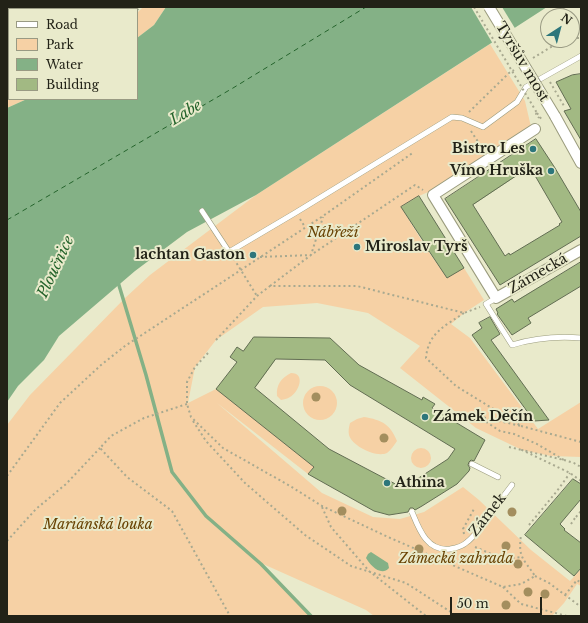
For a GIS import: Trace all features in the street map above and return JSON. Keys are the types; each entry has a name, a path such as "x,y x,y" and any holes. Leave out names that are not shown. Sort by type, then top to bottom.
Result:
{"street":[{"name":"Tyršův most","path":"489,7 557,113 581,163"},
{"path":"433,195 535,129"},
{"name":"Zámecká","path":"433,195 496,298 581,250"}],"lane":[{"path":"202,211 229,252 295,214 452,117 462,118 483,127 517,102 526,87 581,56"},
{"path":"496,298 486,304 512,345 529,340 560,337 581,338"},
{"path":"472,464 498,477"},
{"name":"Zámek","path":"412,512 421,534 429,543 444,550 455,548 467,542 512,485"}],"path":[{"path":"474,7 538,113"},
{"path":"539,54 549,48"},
{"path":"462,118 509,72"},
{"path":"547,76 564,106 557,113"},
{"path":"7,476 60,403 125,346 323,216 416,150"},
{"path":"216,340 257,296 310,254 415,186 433,195"},
{"path":"310,254 323,216"},
{"path":"229,252 257,296"},
{"path":"260,257 310,254"},
{"path":"270,286 357,286 464,313"},
{"path":"486,304 464,313 433,335 426,349 426,358 456,386 522,426"},
{"path":"208,353 195,367 187,382 187,404 191,418 206,441 245,484 305,535 351,566 406,583 457,616"},
{"path":"7,542 36,509 66,484 111,436 144,418 187,404"},
{"path":"564,460 537,444 514,434 500,431 477,416 522,426 581,442"},
{"path":"191,418 223,448 322,506 388,537 503,587 521,604 567,616"},
{"path":"509,447 564,460 581,467"},
{"path":"100,448 127,477 172,511 230,616"},
{"path":"522,450 570,473 581,480"},
{"path":"529,525 558,491 570,473"},
{"path":"322,506 332,527 369,571 426,616"},
{"path":"465,535 463,529 474,509"},
{"path":"571,524 581,511"},
{"path":"521,535 519,548 521,557 535,576 549,583 581,607"},
{"path":"473,545 503,559 521,557"},
{"path":"503,587 521,584 535,576"},
{"path":"565,595 576,580 581,583"}],"green space":[{"path":"143,7 166,7 154,25 138,37 138,12"},
{"path":"490,44 525,101 531,127 442,186 419,196 401,207 428,251 447,278 464,268 484,300 464,313 451,324 470,338 538,429 581,402 581,457 551,456 522,450 476,428 400,368 420,346 368,313 317,303 263,307 216,340 195,367 188,403 216,389 314,467 308,474 217,403 322,493 373,517 400,519 424,512 463,487 479,500 531,550 570,581 581,569 581,586 577,584 564,603 552,616 374,616 366,610 263,564 311,616 7,616 7,425 30,395 124,299 150,275 256,195"},
{"path":"7,86 8,100 25,100 7,108"},
{"path":"291,373 298,376 300,383 293,395 287,399 281,400 277,396 278,385 284,377"},
{"path":"317,386 323,386 327,387 334,393 337,403 336,410 330,417 323,420 317,420 313,419 306,413 303,406 303,400 304,396 310,389"},
{"path":"364,417 381,421 391,430 397,441 387,453 377,454 365,450 359,447 351,439 349,435 350,423"},
{"path":"417,448 425,448 431,454 431,462 425,468 417,468 411,462 411,454"}],"water":[{"path":"166,7 547,7 540,8 540,12 256,195 187,232 135,271 59,336 44,360 18,386 7,402 7,108 25,100 138,100 138,37 154,25"},
{"path":"371,552 388,563 389,568 379,571 373,567 366,558"}],"pier":[{"path":"471,7 502,7 516,30 493,44"}],"building":[{"path":"581,74 581,140 564,111 571,109 556,82 572,75"},
{"path":"536,139 581,212 581,236 500,285 445,199","holes":["530,167 562,222 559,224 560,225 510,255 509,253 505,256 473,205"]},
{"path":"419,196 464,268 447,278 429,251 428,252 423,243 424,242 401,207"},
{"path":"581,262 581,286 528,318 531,323 512,335 497,314 496,309 512,299 514,302"},
{"path":"490,317 500,334 491,340 549,420 534,421 472,335 482,328 479,323"},
{"name":"Zámek Děčín","path":"254,337 330,338 359,365 422,400 423,397 435,404 432,408 485,440 474,461 471,460 469,462 469,471 457,484 415,510 410,508 408,512 389,515 374,511 308,474 314,467 216,389 237,362 230,357 237,347 243,351","holes":["276,359 325,360 350,385 455,449 448,459 403,488 329,449 255,388"]},
{"path":"573,479 581,484 581,499 560,524 565,529 564,530 581,543 581,568 574,576 525,535"}],"waterway":[{"path":"118,282 146,375 172,472 206,516 261,564 311,616"}],"ferry route":[{"path":"7,220 233,88 366,7"}],"place":[{"name":"Bistro Les","path":"533,149"},
{"name":"Víno Hruška","path":"551,171"},
{"name":"Miroslav Tyrš","path":"357,247"},
{"name":"lachtan Gaston","path":"253,255"},
{"name":"Zámek Děčín","path":"425,417"},
{"name":"Athina","path":"387,483"}],"water label":[{"name":"Labe","path":"186,113"},
{"name":"Ploučnice","path":"56,267"}],"park label":[{"name":"Nábřeží","path":"333,233"},
{"name":"Mariánská louka","path":"98,525"},
{"name":"Zámecká zahrada","path":"456,559"}]}
